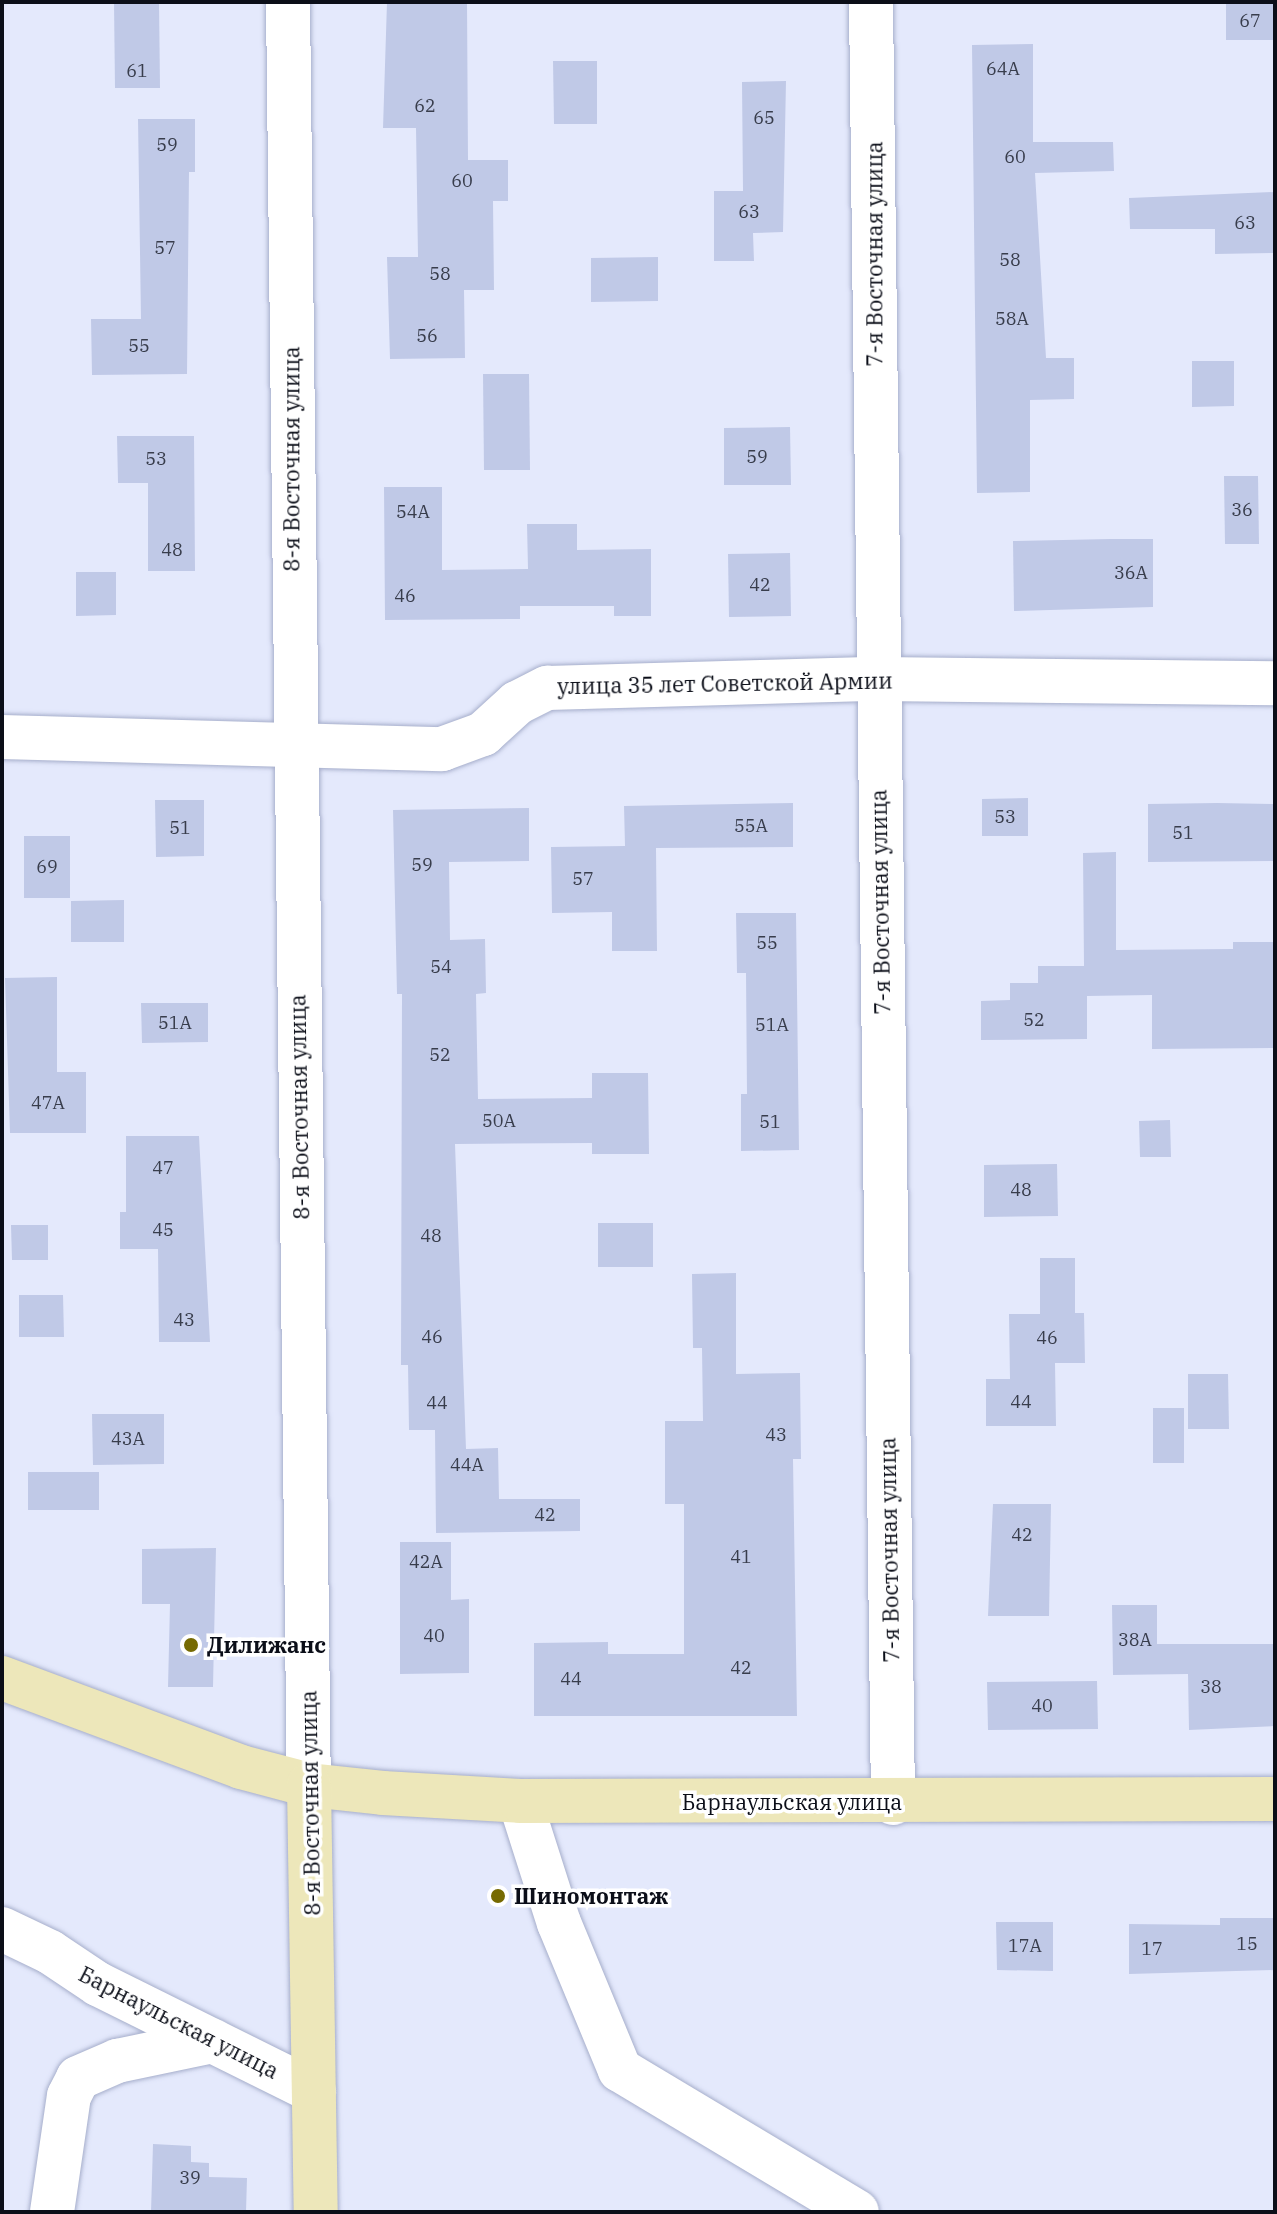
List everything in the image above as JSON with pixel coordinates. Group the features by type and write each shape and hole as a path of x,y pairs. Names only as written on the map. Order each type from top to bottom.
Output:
{"main road":[{"name":"Барнаульская улица","path":"2,1678 241,1767 309,1785 520,1801 893,1803 1275,1799"},
{"name":"8-я Восточная улица","path":"309,1785 316,2212"}],"street":[{"name":"8-я Восточная улица","path":"288,2 293,748 309,1785"},
{"name":"7-я Восточная улица","path":"871,2 893,1803"},
{"name":"улица 35 лет Советской Армии","path":"2,737 293,748 442,749 483,734 517,703 547,688 877,679 1275,683"},
{"path":"520,1801 559,1923 620,2070 857,2212"},
{"name":"Барнаульская улица","path":"2,1929 314,2091"},
{"path":"52,2212 69,2096 78,2078 117,2061 213,2041"}],"building":[{"path":"114,2 159,2 160,88 115,88"},
{"path":"387,2 467,2 468,160 508,160 508,201 493,201 494,290 464,290 465,358 390,359 387,257 418,257 416,128 383,128"},
{"path":"1226,2 1275,2 1275,40 1226,40"},
{"path":"1033,44 1033,142 1113,142 1114,171 1035,173 1046,358 1074,358 1074,399 1030,400 1030,492 977,493 972,45"},
{"path":"553,61 597,61 597,124 554,124"},
{"path":"786,81 783,232 753,233 754,261 714,261 714,191 743,191 742,82"},
{"path":"138,119 195,119 195,172 189,172 187,374 92,375 91,319 141,319"},
{"path":"1275,192 1275,253 1215,254 1215,229 1130,229 1129,198"},
{"path":"658,257 658,301 591,302 591,258"},
{"path":"1192,361 1234,361 1234,406 1192,407"},
{"path":"483,374 529,374 530,470 484,470"},
{"path":"790,427 791,485 724,485 724,428"},
{"path":"117,436 194,436 195,571 148,571 148,483 118,483"},
{"path":"1224,476 1258,476 1259,544 1225,544"},
{"path":"384,487 442,487 442,570 528,569 527,524 577,524 577,550 651,549 651,616 614,616 614,606 520,606 520,619 385,620"},
{"path":"1153,539 1153,607 1014,611 1013,541"},
{"path":"790,553 791,616 729,617 728,554"},
{"path":"76,572 116,572 116,615 76,616"},
{"path":"1028,798 1028,836 982,836 982,799"},
{"path":"155,800 204,800 204,856 156,857"},
{"path":"793,803 793,847 656,848 657,951 612,951 612,912 552,913 551,847 625,846 624,806"},
{"path":"1148,804 1275,804 1275,861 1148,862"},
{"path":"529,808 529,861 449,862 450,940 485,939 486,993 476,994 478,1099 592,1098 592,1073 648,1073 649,1154 592,1154 592,1143 455,1144 466,1449 498,1448 499,1499 580,1499 580,1531 436,1533 435,1430 409,1430 408,1365 401,1365 402,994 397,994 393,810"},
{"path":"24,836 70,836 70,898 24,898"},
{"path":"1116,852 1116,950 1233,949 1233,942 1275,942 1275,1048 1152,1049 1152,995 1087,996 1087,1039 981,1040 981,1001 1010,1000 1010,983 1038,983 1038,966 1084,966 1083,853"},
{"path":"124,900 124,942 71,942 71,901"},
{"path":"736,913 796,913 799,1150 741,1151 741,1094 747,1094 746,973 737,973"},
{"path":"57,977 57,1072 86,1072 86,1133 10,1133 5,978"},
{"path":"141,1003 208,1003 208,1042 142,1043"},
{"path":"1170,1120 1171,1157 1140,1157 1139,1121"},
{"path":"126,1136 199,1136 210,1342 159,1342 158,1249 120,1249 120,1212 126,1212"},
{"path":"1057,1164 1058,1216 984,1217 984,1165"},
{"path":"598,1223 653,1223 653,1267 598,1267"},
{"path":"11,1225 48,1225 48,1260 12,1260"},
{"path":"1040,1258 1075,1258 1075,1313 1084,1313 1085,1363 1055,1363 1056,1426 986,1426 986,1379 1010,1379 1009,1314 1040,1314"},
{"path":"736,1273 736,1374 800,1373 801,1459 793,1459 797,1716 534,1716 534,1643 608,1642 608,1654 684,1654 684,1504 665,1504 665,1421 703,1421 702,1348 693,1348 692,1274"},
{"path":"19,1295 63,1295 64,1337 19,1337"},
{"path":"1188,1374 1228,1374 1229,1429 1188,1429"},
{"path":"1153,1408 1184,1408 1184,1463 1153,1463"},
{"path":"92,1414 164,1414 164,1464 93,1465"},
{"path":"28,1472 99,1472 99,1510 28,1510"},
{"path":"993,1504 1051,1504 1049,1616 988,1616"},
{"path":"400,1542 451,1542 451,1600 469,1599 469,1673 400,1674"},
{"path":"216,1548 213,1687 168,1687 170,1604 142,1604 142,1549"},
{"path":"1112,1605 1157,1605 1157,1644 1275,1644 1275,1726 1189,1730 1188,1674 1113,1675"},
{"path":"1097,1681 1098,1729 988,1730 987,1682"},
{"path":"1220,1918 1275,1918 1275,1970 1129,1974 1129,1924 1220,1925"},
{"path":"996,1922 1053,1922 1053,1971 997,1970"},
{"path":"153,2144 191,2146 191,2162 209,2163 209,2177 247,2178 246,2212 151,2212"}],"place":[{"name":"Дилижанс","path":"191,1645"},
{"name":"Шиномонтаж","path":"498,1896"}]}
